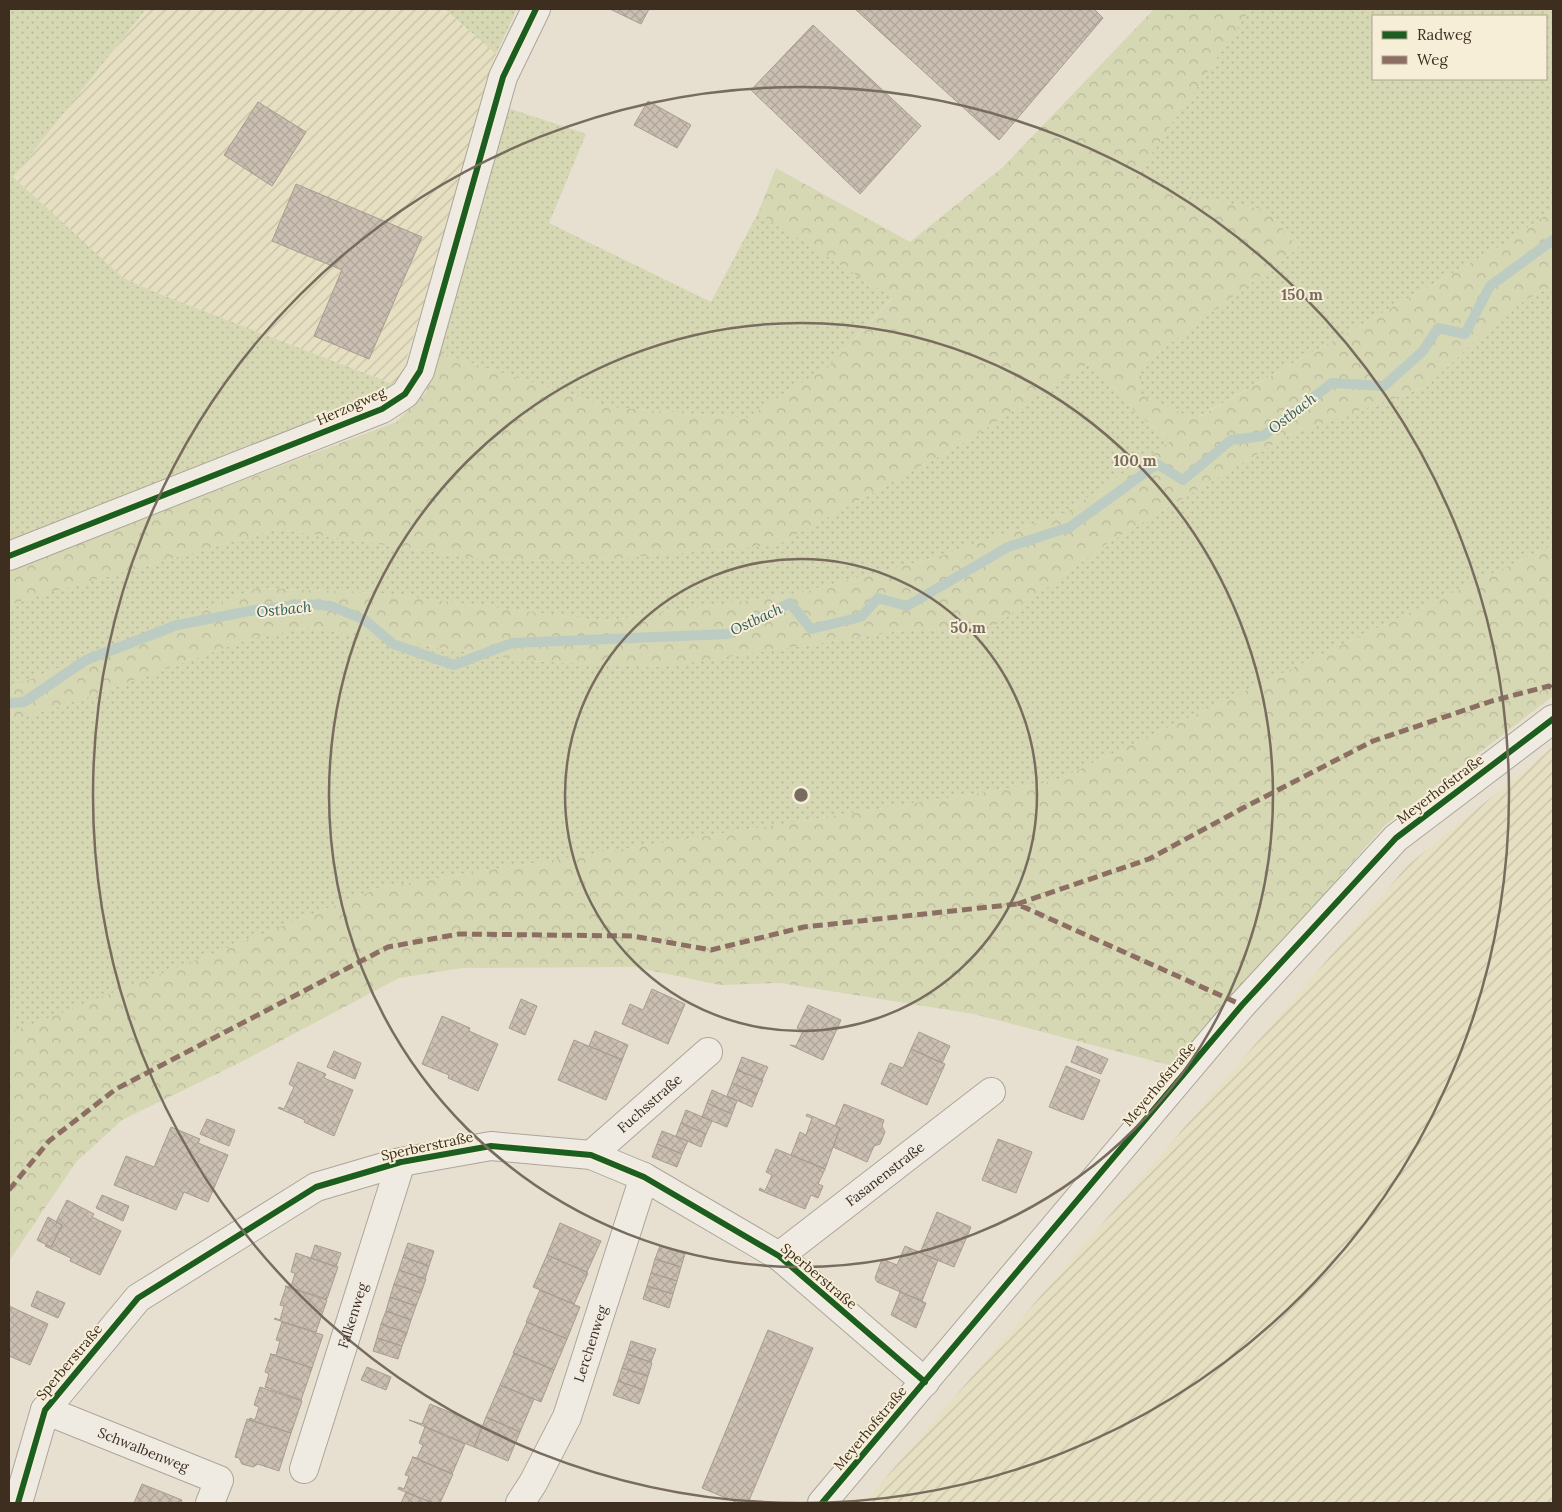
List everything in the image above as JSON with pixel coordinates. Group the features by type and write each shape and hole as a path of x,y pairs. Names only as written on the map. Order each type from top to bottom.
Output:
{"street":[{"name":"Herzogweg","path":"9,556 382,409 405,394 420,371 503,77 536,9"},
{"name":"Meyerhofstraße","path":"822,1503 1242,1005 1396,838 1553,719"},
{"name":"Fuchsstraße","path":"591,1155 708,1052"},
{"name":"Fasanenstraße","path":"778,1256 991,1092"},
{"name":"Sperberstraße","path":"18,1503 45,1410 138,1298 316,1187 401,1162 491,1146 591,1155 644,1177 778,1256 925,1382"},
{"name":"Falkenweg","path":"304,1469 401,1162"},
{"name":"Lerchenweg","path":"520,1503 533,1483 567,1418 644,1177"},
{"name":"Schwalbenweg","path":"45,1410 219,1480 210,1503"}],"shaded area":[{"path":"146,9 445,9 496,54 468,161 398,386 157,293 123,278 13,177"},
{"path":"1553,747 1553,1503 864,1503 1408,865"}],"green space":[{"path":"9,9 146,9 13,177 123,278 157,293 398,386 9,545"},
{"path":"445,9 517,9 496,54"},
{"path":"1154,9 1239,9 1247,14 1135,178 1179,195 1267,210 1298,248 1141,365 1141,395 1195,419 1506,243 1553,210 1553,285 1508,310 1426,387 1289,435 1105,545 996,625 893,632 660,667 529,661 307,628 249,639 88,697 9,722 9,688 257,588 379,593 605,621 799,593 938,557 1065,513 1171,441 1137,414 1091,362 956,447 777,545 575,562 473,558 277,529 9,605 9,569 396,422 426,392 437,352 608,407 747,418 831,364 893,298 758,213 776,168 910,242 1003,167"},
{"path":"1239,9 1553,9 1553,210 1506,243 1194,419 1141,395 1141,365 1298,248 1267,210 1179,195 1135,178 1246,14"},
{"path":"508,108 586,134 549,223 711,302 758,213 893,297 831,364 747,418 608,407 437,352"},
{"path":"1553,285 1553,545 1055,781 382,887 14,1032 9,971 9,722 88,697 249,639 307,628 529,661 660,667 893,632 996,625 1105,545 1289,435 1426,387 1508,310"},
{"path":"1091,362 1137,414 1171,441 1065,513 938,557 799,593 605,621 379,593 257,588 9,688 9,605 277,529 473,558 575,562 777,545 956,447"},
{"path":"1553,545 1553,696 1385,825 1173,1066 974,1014 780,983 720,985 634,967 462,968 399,978 237,1064 122,1120 76,1162 9,1261 9,971 15,1031 382,887 1055,781"}],"building":[{"path":"610,9 649,9 641,24"},
{"path":"855,9 1094,9 1103,18 999,140"},
{"path":"813,25 921,126 860,194 751,90"},
{"path":"648,101 691,125 677,148 634,125"},
{"path":"258,102 306,132 272,186 224,155"},
{"path":"296,184 422,237 369,359 314,336 342,270 272,241"},
{"path":"652,989 685,1004 668,1044 622,1024 630,1004 643,1010"},
{"path":"521,999 537,1006 525,1035 509,1028"},
{"path":"808,1005 841,1020 823,1060 790,1045 796,1046 803,1031 797,1028"},
{"path":"442,1016 470,1028 469,1031 498,1044 478,1091 448,1078 449,1075 422,1064"},
{"path":"595,1031 628,1045 622,1060 589,1046"},
{"path":"919,1032 950,1046 942,1063 911,1049"},
{"path":"574,1040 622,1060 606,1100 558,1080"},
{"path":"1077,1046 1108,1059 1101,1074 1071,1062"},
{"path":"911,1049 945,1064 927,1105 881,1084 890,1063 903,1068"},
{"path":"334,1051 361,1063 355,1079 327,1067"},
{"path":"742,1057 768,1067 762,1080 737,1070"},
{"path":"298,1062 326,1074 324,1078 353,1090 334,1136 278,1108 284,1109 294,1087 289,1084"},
{"path":"1066,1066 1100,1080 1083,1120 1049,1107"},
{"path":"737,1070 763,1080 757,1094 732,1083"},
{"path":"732,1083 757,1094 752,1107 727,1096"},
{"path":"712,1090 737,1101 732,1114 707,1103"},
{"path":"707,1103 732,1114 727,1127 702,1117"},
{"path":"844,1104 884,1120 882,1126 885,1132 880,1144 874,1146 867,1162 833,1147 840,1128 835,1126"},
{"path":"686,1110 712,1121 706,1134 681,1123"},
{"path":"807,1114 840,1128 825,1169 791,1155 800,1132 806,1135 812,1118 806,1116"},
{"path":"207,1119 235,1130 229,1146 200,1134"},
{"path":"681,1123 706,1134 701,1147 676,1136"},
{"path":"171,1127 200,1139 198,1143 228,1155 208,1202 184,1192 176,1210 114,1185 126,1156 154,1167"},
{"path":"662,1131 688,1141 682,1154 657,1144"},
{"path":"998,1139 1032,1152 1016,1193 982,1180"},
{"path":"657,1144 682,1154 677,1167 652,1157"},
{"path":"776,1149 825,1169 818,1184 823,1186 818,1198 811,1195 805,1209 759,1190 760,1188 765,1191 772,1175 766,1172"},
{"path":"102,1195 129,1206 123,1221 96,1208"},
{"path":"67,1200 94,1214 92,1217 121,1231 100,1275 70,1261 71,1258 45,1246 51,1247 62,1225 56,1222"},
{"path":"937,1212 971,1227 954,1267 920,1253"},
{"path":"48,1217 62,1225 51,1247 37,1240"},
{"path":"560,1223 601,1241 587,1272 547,1255"},
{"path":"408,1243 434,1251 429,1266 403,1257"},
{"path":"315,1245 341,1253 336,1267 311,1258"},
{"path":"660,1246 685,1254 681,1267 655,1259"},
{"path":"905,1246 938,1260 922,1301 877,1282 875,1278 882,1259 897,1265"},
{"path":"296,1253 338,1267 327,1299 285,1286 291,1287 295,1273 291,1272"},
{"path":"547,1255 588,1273 574,1304 533,1287"},
{"path":"403,1257 429,1266 425,1279 399,1270"},
{"path":"655,1259 681,1267 677,1281 651,1273"},
{"path":"399,1270 426,1279 421,1293 394,1284"},
{"path":"651,1273 677,1281 673,1294 647,1286"},
{"path":"394,1284 421,1293 416,1306 390,1297"},
{"path":"647,1286 673,1294 669,1308 643,1299"},
{"path":"286,1287 327,1300 316,1332 274,1319 280,1320 284,1306 280,1305"},
{"path":"540,1290 580,1307 567,1339 526,1322"},
{"path":"37,1291 65,1303 58,1318 31,1306"},
{"path":"900,1292 926,1303 916,1328 891,1315"},
{"path":"390,1297 416,1306 411,1320 386,1311"},
{"path":"9,1306 48,1324 30,1365 9,1356"},
{"path":"386,1311 411,1320 407,1333 381,1324"},
{"path":"282,1322 323,1335 312,1368 270,1354 276,1355 280,1341 276,1340"},
{"path":"527,1322 567,1339 554,1370 513,1353"},
{"path":"381,1324 407,1333 402,1346 377,1338"},
{"path":"768,1330 813,1348 748,1503 738,1503 702,1488"},
{"path":"377,1338 402,1346 398,1359 373,1351"},
{"path":"631,1341 656,1349 651,1362 627,1354"},
{"path":"514,1353 554,1370 541,1402 500,1385"},
{"path":"271,1354 312,1368 301,1400 265,1387 269,1374 265,1372"},
{"path":"627,1354 652,1363 648,1376 622,1368"},
{"path":"367,1367 391,1377 386,1390 361,1380"},
{"path":"622,1368 648,1376 644,1390 618,1381"},
{"path":"618,1381 644,1390 639,1404 613,1395"},
{"path":"500,1385 534,1399 520,1432 486,1417"},
{"path":"260,1387 302,1401 291,1433 249,1420 250,1418 255,1420 259,1407 254,1405"},
{"path":"430,1404 483,1426 474,1447 409,1420 422,1424"},
{"path":"486,1417 520,1432 508,1461 474,1447"},
{"path":"247,1419 291,1433 279,1471 258,1464 253,1467 242,1464 239,1458 235,1457"},
{"path":"425,1427 465,1444 452,1474 412,1457 417,1458 423,1445 419,1443"},
{"path":"413,1457 453,1474 440,1503 433,1503 398,1489 399,1487 404,1489 409,1476 405,1475"},
{"path":"142,1484 182,1500 181,1503 134,1503"},
{"path":"406,1492 433,1503 401,1503"}],"waterway":[{"name":"Ostbach","path":"9,703 24,702 86,660 177,625 255,610 305,604 331,606 365,620 393,644 454,665 512,643 728,634 790,603 811,629 861,617 878,598 907,606 1008,547 1070,527 1157,464 1183,480 1231,440 1263,436 1332,383 1384,386 1423,351 1438,328 1465,334 1490,286 1553,240"}],"marked path":[{"path":"1017,904 1149,859 1373,741 1492,701 1549,686 1553,689"},
{"path":"9,1190 49,1141 116,1089 388,947 459,934 633,936 711,950 804,927 1017,904 1242,1005"}],"cycle path":[{"path":"9,556 382,409 405,394 420,371 503,77 536,9"},
{"path":"822,1503 1242,1005 1396,838 1553,719"},
{"path":"18,1503 45,1410 138,1298 316,1187 401,1162 491,1146 591,1155 644,1177 779,1256 925,1382"}]}
